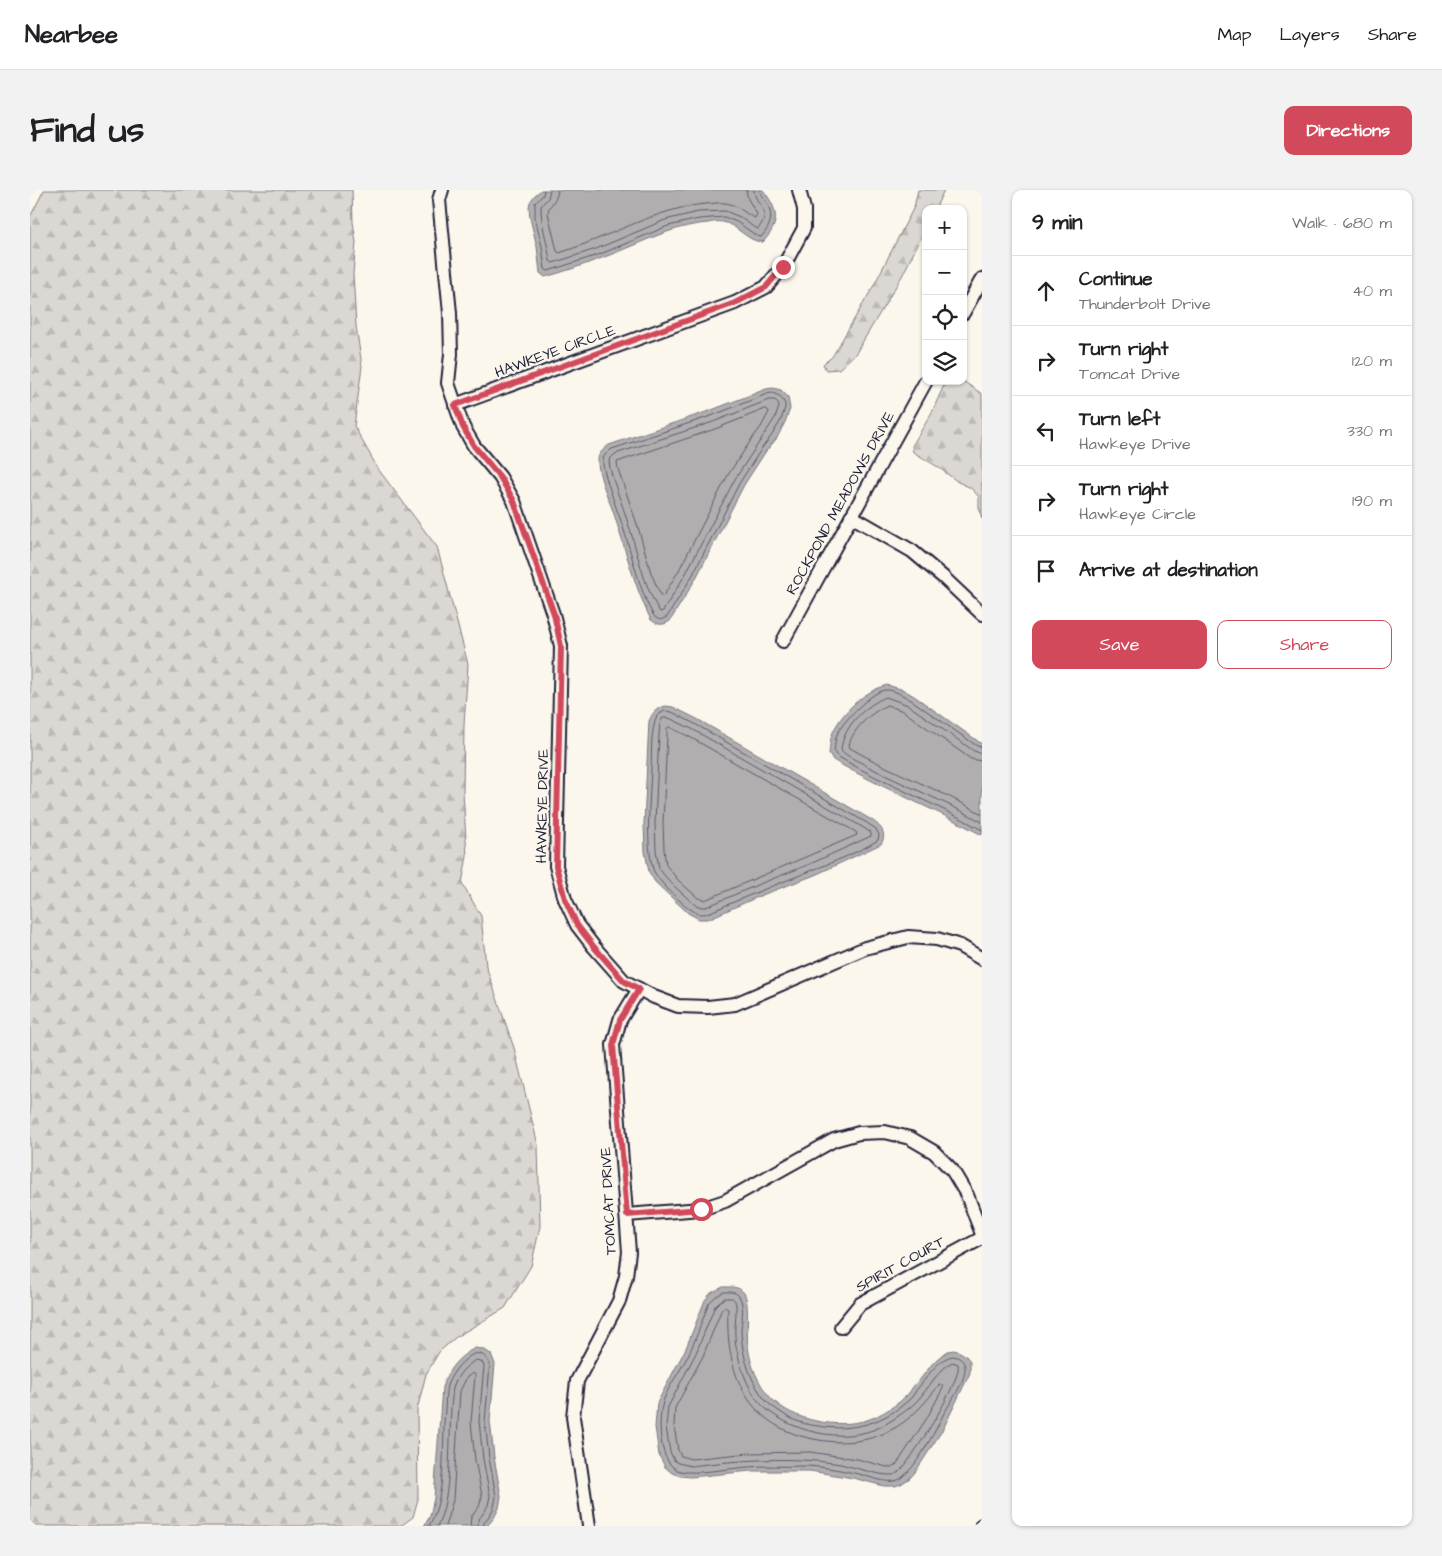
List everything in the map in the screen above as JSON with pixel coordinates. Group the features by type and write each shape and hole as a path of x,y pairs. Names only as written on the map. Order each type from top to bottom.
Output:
{"street":[{"path":"442,190 439,200 450,313 451,354 448,383 455,405"},
{"name":"HAWKEYE CIRCLE","path":"455,405 735,303 766,287 783,267 804,228 804,209 799,190"},
{"path":"967,309 977,299 982,278"},
{"name":"ROCKPOND MEADOWS DRIVE","path":"783,641 924,385"},
{"name":"HAWKEYE DRIVE","path":"455,405 463,427 474,446 500,477 514,501 554,614 561,646 556,866 565,899 577,925 624,981 678,1006 708,1007 735,1004 865,948 908,938 937,939 960,946 982,958"},
{"path":"851,516 912,551 982,614"},
{"name":"TOMCAT DRIVE","path":"589,1526 573,1417 577,1381 619,1301 626,1276 629,1252 627,1215 613,1045 620,1020 639,989"},
{"path":"627,1215 701,1209 725,1201 834,1140 859,1133 885,1132 910,1138 934,1152 952,1170 967,1195 982,1234"},
{"name":"SPIRIT COURT","path":"841,1327 860,1304 982,1238"}],"green space":[{"path":"44,190 352,190 356,243 353,273 356,326 362,366 354,426 378,469 437,547 468,664 464,725 463,792 467,856 462,883 481,916 486,966 514,1048 538,1145 540,1227 531,1266 505,1308 456,1337 439,1352 426,1374 417,1410 418,1499 413,1517 402,1525 30,1526 30,217"},
{"path":"918,190 944,190 937,205 922,205 922,236 902,276 856,353 839,369 826,370 823,364 832,357 873,287 914,207"},
{"path":"967,384 982,394 982,519 979,497 971,488 958,482 913,452 912,446 931,414 944,385"}],"water":[{"path":"541,190 763,190 772,203 775,222 773,229 763,242 752,239 733,226 723,222 694,225 666,232 592,262 545,277 540,273 529,207 530,202"},
{"path":"773,388 781,390 788,397 790,409 785,422 777,438 766,451 744,485 695,580 670,621 663,624 656,623 651,620 635,580 601,478 598,465 599,455 609,445"},
{"path":"887,685 904,690 914,696 982,744 982,835 833,760 829,753 831,739 843,715 863,697"},
{"path":"666,706 673,707 697,719 870,819 882,830 884,836 881,844 815,875 762,895 708,919 699,919 688,913 655,882 649,872 645,852 644,823 649,721 655,711"},
{"path":"723,1287 740,1289 746,1297 749,1353 755,1374 762,1386 780,1406 816,1421 843,1424 872,1418 904,1398 932,1364 948,1351 954,1350 966,1356 970,1361 970,1373 943,1429 910,1478 895,1486 884,1486 853,1478 810,1471 751,1471 691,1477 672,1473 665,1467 659,1455 655,1427 657,1403 686,1348 705,1300 711,1293"},
{"path":"475,1348 483,1349 491,1354 495,1364 490,1421 501,1496 499,1508 487,1526 424,1526 430,1516 434,1498 442,1387 454,1364"}],"route":[{"path":"701,1209 627,1215 613,1045 620,1020 639,989 624,981 594,947 577,925 565,899 556,866 561,646 554,614 514,501 500,477 474,446 463,427 455,405 735,303 766,287 783,267"}]}
